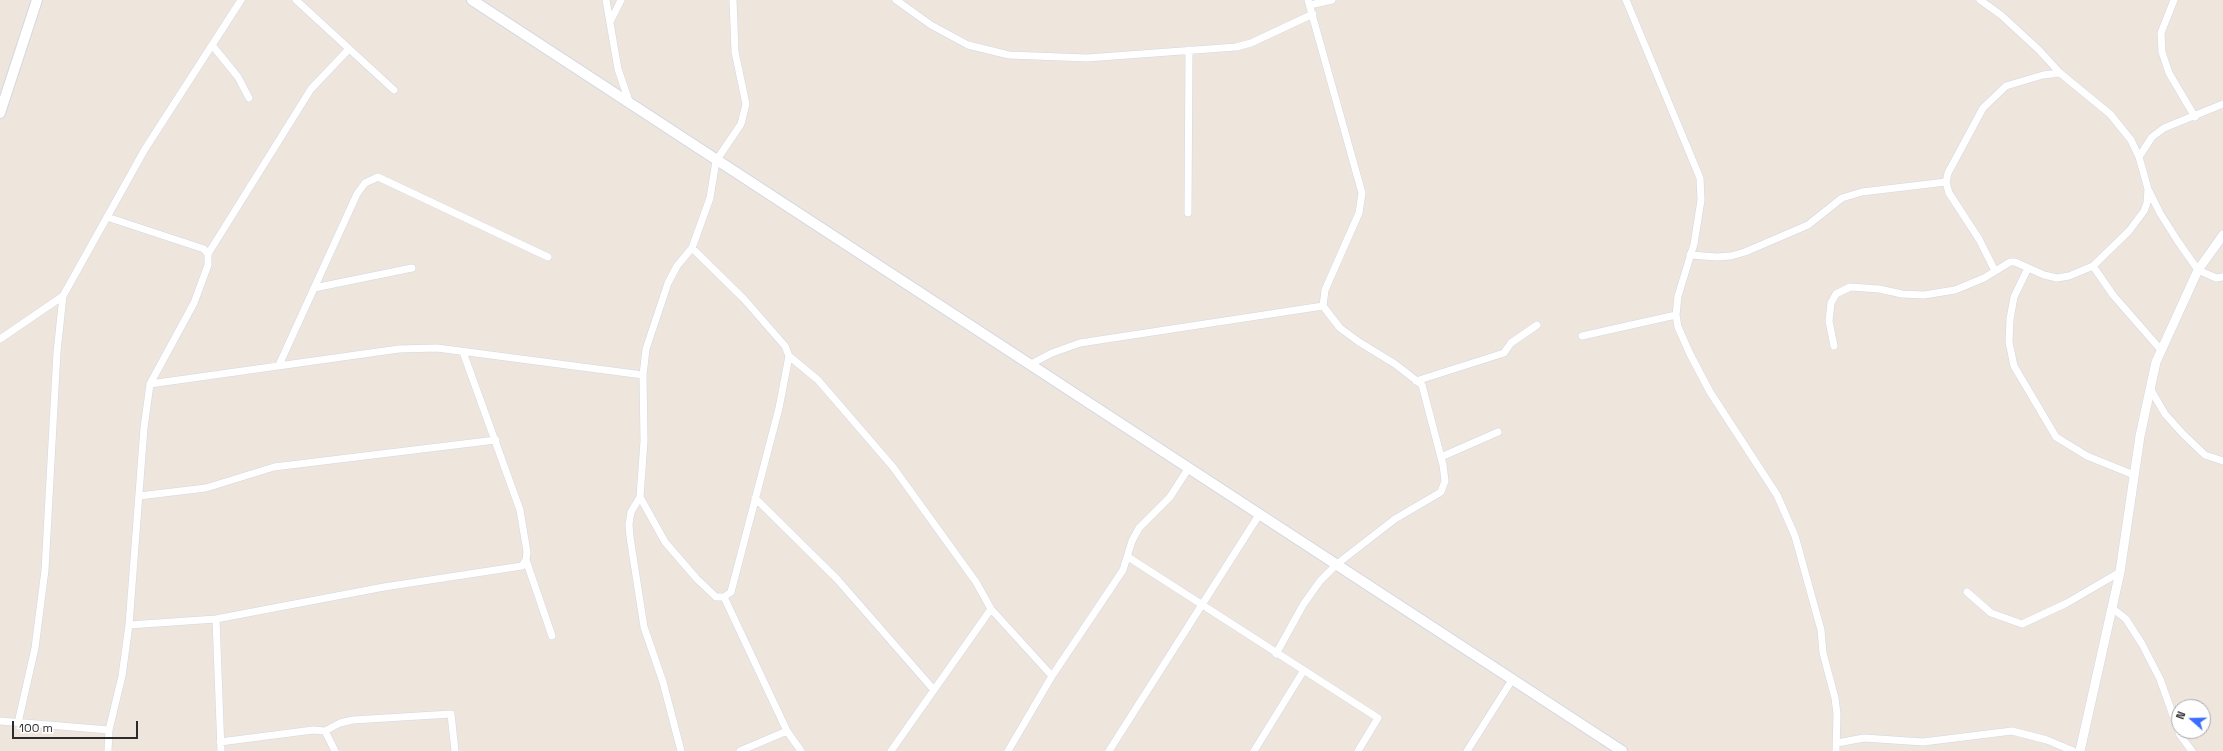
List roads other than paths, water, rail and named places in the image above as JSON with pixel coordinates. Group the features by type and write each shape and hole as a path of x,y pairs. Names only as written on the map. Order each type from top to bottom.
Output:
{"main road":[{"path":"0,113 3,96 37,0"},
{"path":"472,0 631,106 1188,469 1337,564 1622,751"}],"street":[{"path":"18,723 35,648 45,570 57,352 63,296 145,149 241,0"},
{"path":"296,0 394,90"},
{"path":"606,0 611,20 618,69 631,106"},
{"path":"611,20 621,0"},
{"path":"681,751 663,682 644,627 629,524 631,512 640,497 644,441 643,375 646,349 668,283 677,266 692,248 710,198 716,161 741,124 746,104 735,52 733,0"},
{"path":"896,0 931,25 968,45 1009,55 1087,58 1236,47 1251,43 1313,14"},
{"path":"1276,654 1303,605 1320,581 1337,564 1395,519 1441,492 1445,481 1441,457 1422,385 1395,364 1359,342 1340,328 1323,306 1325,290 1360,213 1362,193 1309,3 1332,0"},
{"path":"1626,0 1700,178 1701,200 1690,255 1678,296 1676,315 1685,344 1710,392 1777,495 1793,530 1821,630 1823,653 1837,714 1837,747 1864,738 1923,742 2012,731 2047,740 2073,751"},
{"path":"1980,0 2001,15 2039,50 2060,73 2110,114 2131,140 2139,157 2148,189 2160,213 2198,270 2216,278 2223,277"},
{"path":"2174,0 2161,33 2162,52 2168,73 2195,117"},
{"path":"212,45 238,77 249,98"},
{"path":"108,751 109,730 122,676 129,624 144,428 150,384 194,303 208,265 208,254 310,89 349,49"},
{"path":"1188,213 1189,50"},
{"path":"1995,271 1979,239 1949,193 1946,182 1948,173 1983,108 2006,86 2043,75 2060,73"},
{"path":"2139,157 2152,137 2164,128 2195,117 2223,104"},
{"path":"279,365 357,194 365,183 378,177 548,257"},
{"path":"1690,255 1717,257 1731,256 1745,252 1808,226 1842,198 1862,192 1946,182"},
{"path":"1834,346 1829,321 1830,303 1836,294 1850,287 1879,289 1902,294 1924,295 1955,290 1984,278 2010,262 2015,262 2057,278 2069,276 2093,266 2129,231 2148,203 2148,189"},
{"path":"107,218 204,249 208,254"},
{"path":"2080,751 2120,572 2140,436 2156,362 2198,270 2223,235"},
{"path":"692,248 744,299 785,346 789,356 818,380 893,467 976,582 991,609 1052,676"},
{"path":"2093,266 2113,295 2161,350"},
{"path":"314,288 412,268"},
{"path":"2028,268 2014,298 2010,319 2009,342 2014,366 2056,437 2087,456 2134,475"},
{"path":"0,338 63,296"},
{"path":"1029,365 1052,353 1080,343 1323,306"},
{"path":"1582,336 1676,315"},
{"path":"1416,381 1504,353 1511,343 1537,325"},
{"path":"150,384 399,349 437,348 643,375"},
{"path":"463,352 520,510 527,552 526,560 552,636"},
{"path":"640,497 665,542 716,597 724,597 731,592 779,408 789,356"},
{"path":"2151,390 2165,414 2183,434 2205,455 2223,460"},
{"path":"1441,457 1498,432"},
{"path":"139,496 206,488 274,467 496,440"},
{"path":"1008,751 1052,676 1123,570 1132,541 1139,528 1170,498 1188,469"},
{"path":"755,498 837,580 934,690"},
{"path":"1108,751 1260,515"},
{"path":"1128,557 1202,604 1276,654 1304,670 1378,718 1358,751"},
{"path":"129,624 216,619 384,587 522,566 526,560"},
{"path":"1967,592 1991,613 2022,624 2067,603 2120,572"},
{"path":"724,597 786,731 800,751"},
{"path":"2112,608 2126,619 2142,644 2160,679 2180,735 2192,751"},
{"path":"891,751 991,609"},
{"path":"216,619 221,751"},
{"path":"1254,751 1304,670"},
{"path":"1467,751 1512,680"},
{"path":"220,742 313,730 325,731 340,723 353,720 451,714 455,751"},
{"path":"0,721 109,730"},
{"path":"325,731 335,751"},
{"path":"740,751 786,731"}]}
